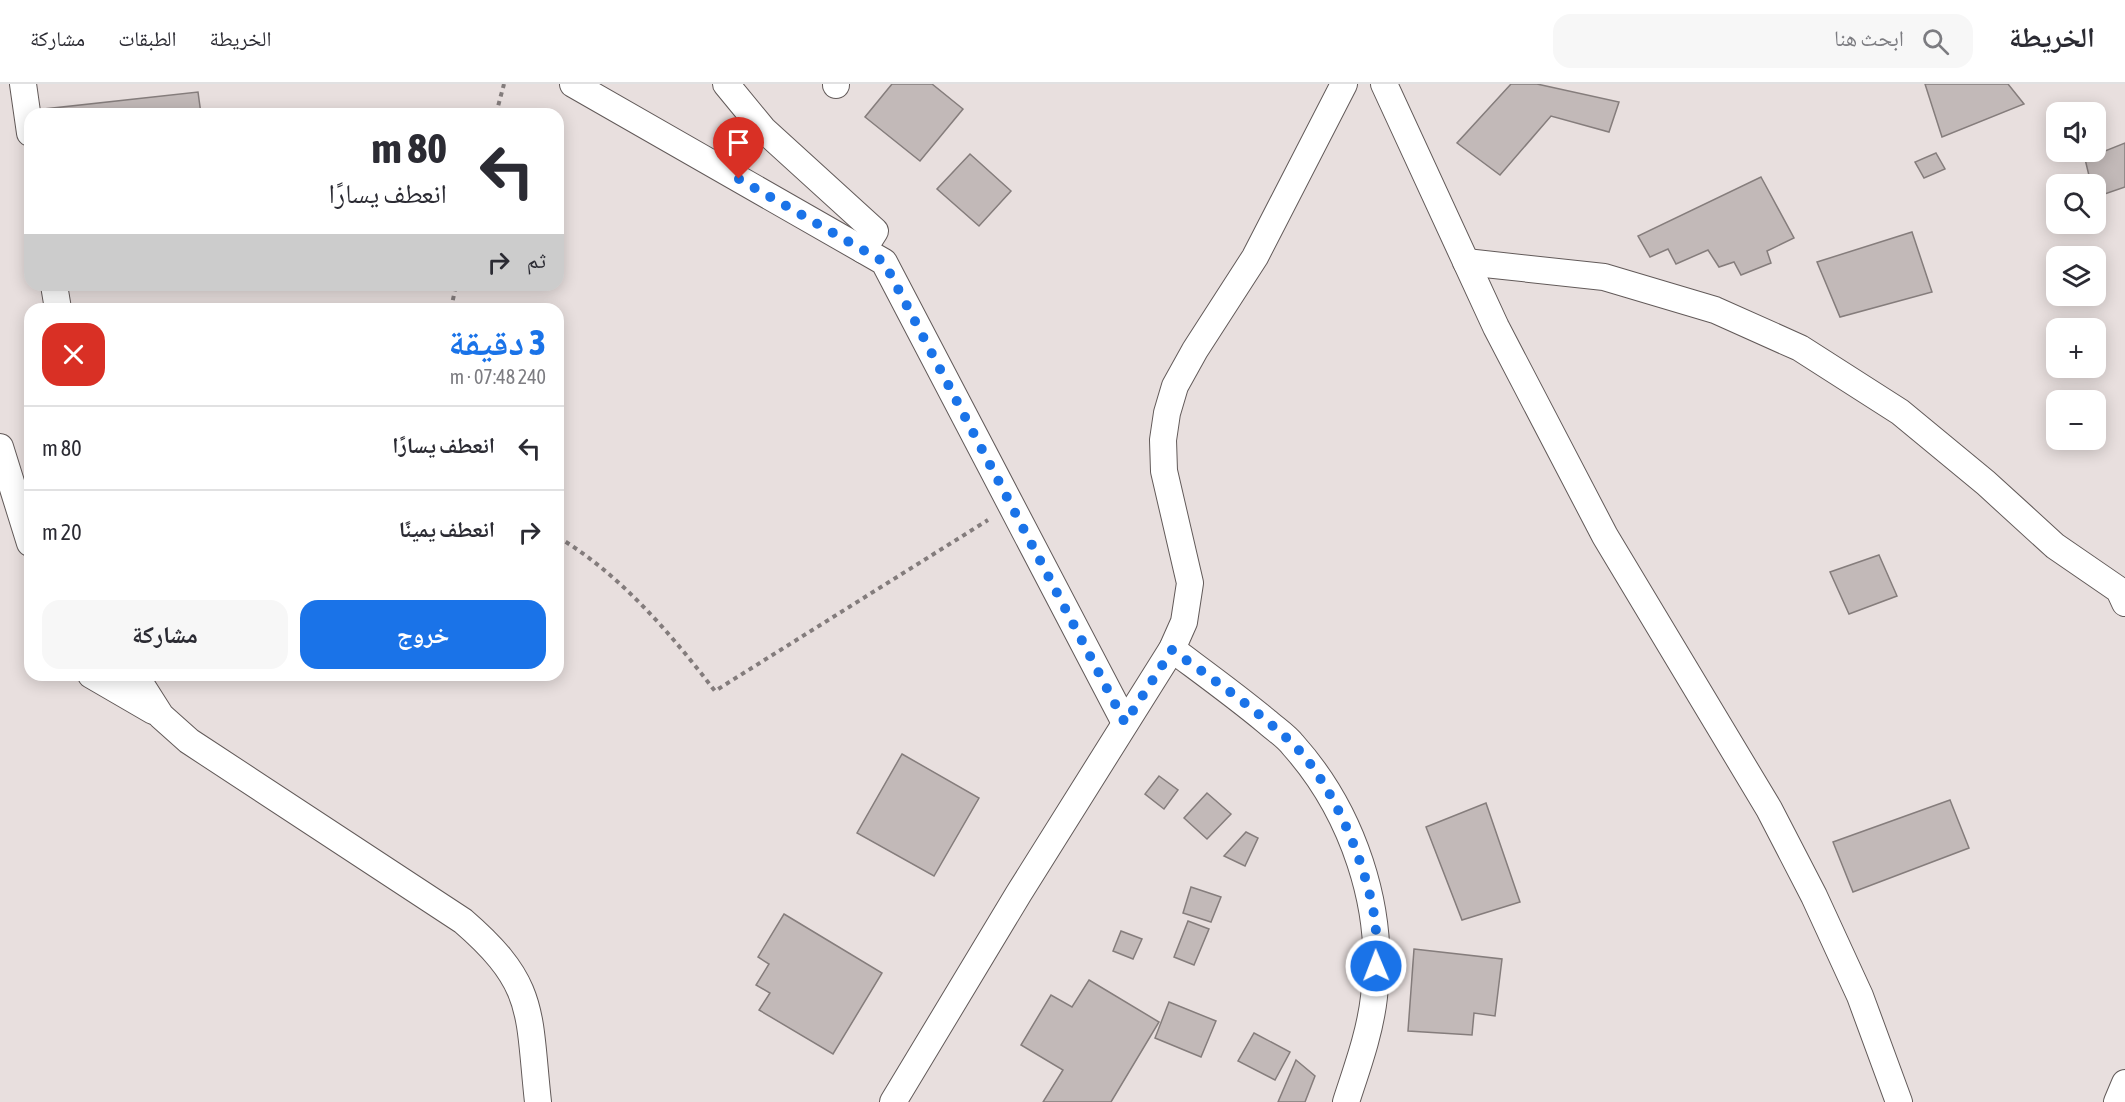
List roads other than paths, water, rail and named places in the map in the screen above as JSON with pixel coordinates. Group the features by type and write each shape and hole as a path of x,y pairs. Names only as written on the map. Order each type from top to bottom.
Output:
{"street":[{"path":"23,84 26,108"},
{"path":"573,84 884,262 1125,723"},
{"path":"726,84 763,129 875,231 863,250"},
{"path":"893,1102 1172,650 1184,622 1190,583 1164,471 1163,440 1167,413 1175,386 1195,350 1256,258 1344,84"},
{"path":"1384,84 1496,327 1605,536 1769,809 1814,897 1860,996 1899,1102"},
{"path":"1466,262 1544,269 1614,280 1715,310 1800,348 1900,412 1986,483 2055,546 2123,595"},
{"path":"0,447 24,524"},
{"path":"1172,650 1235,695 1292,743 1318,776 1358,856 1375,921 1376,966 1369,1026 1346,1102"},
{"path":"102,681 161,716 199,749 463,921 490,944 515,976 527,1007 533,1033 538,1102"},
{"path":"139,681 161,716"},
{"path":"2117,1102 2125,1083"}]}
